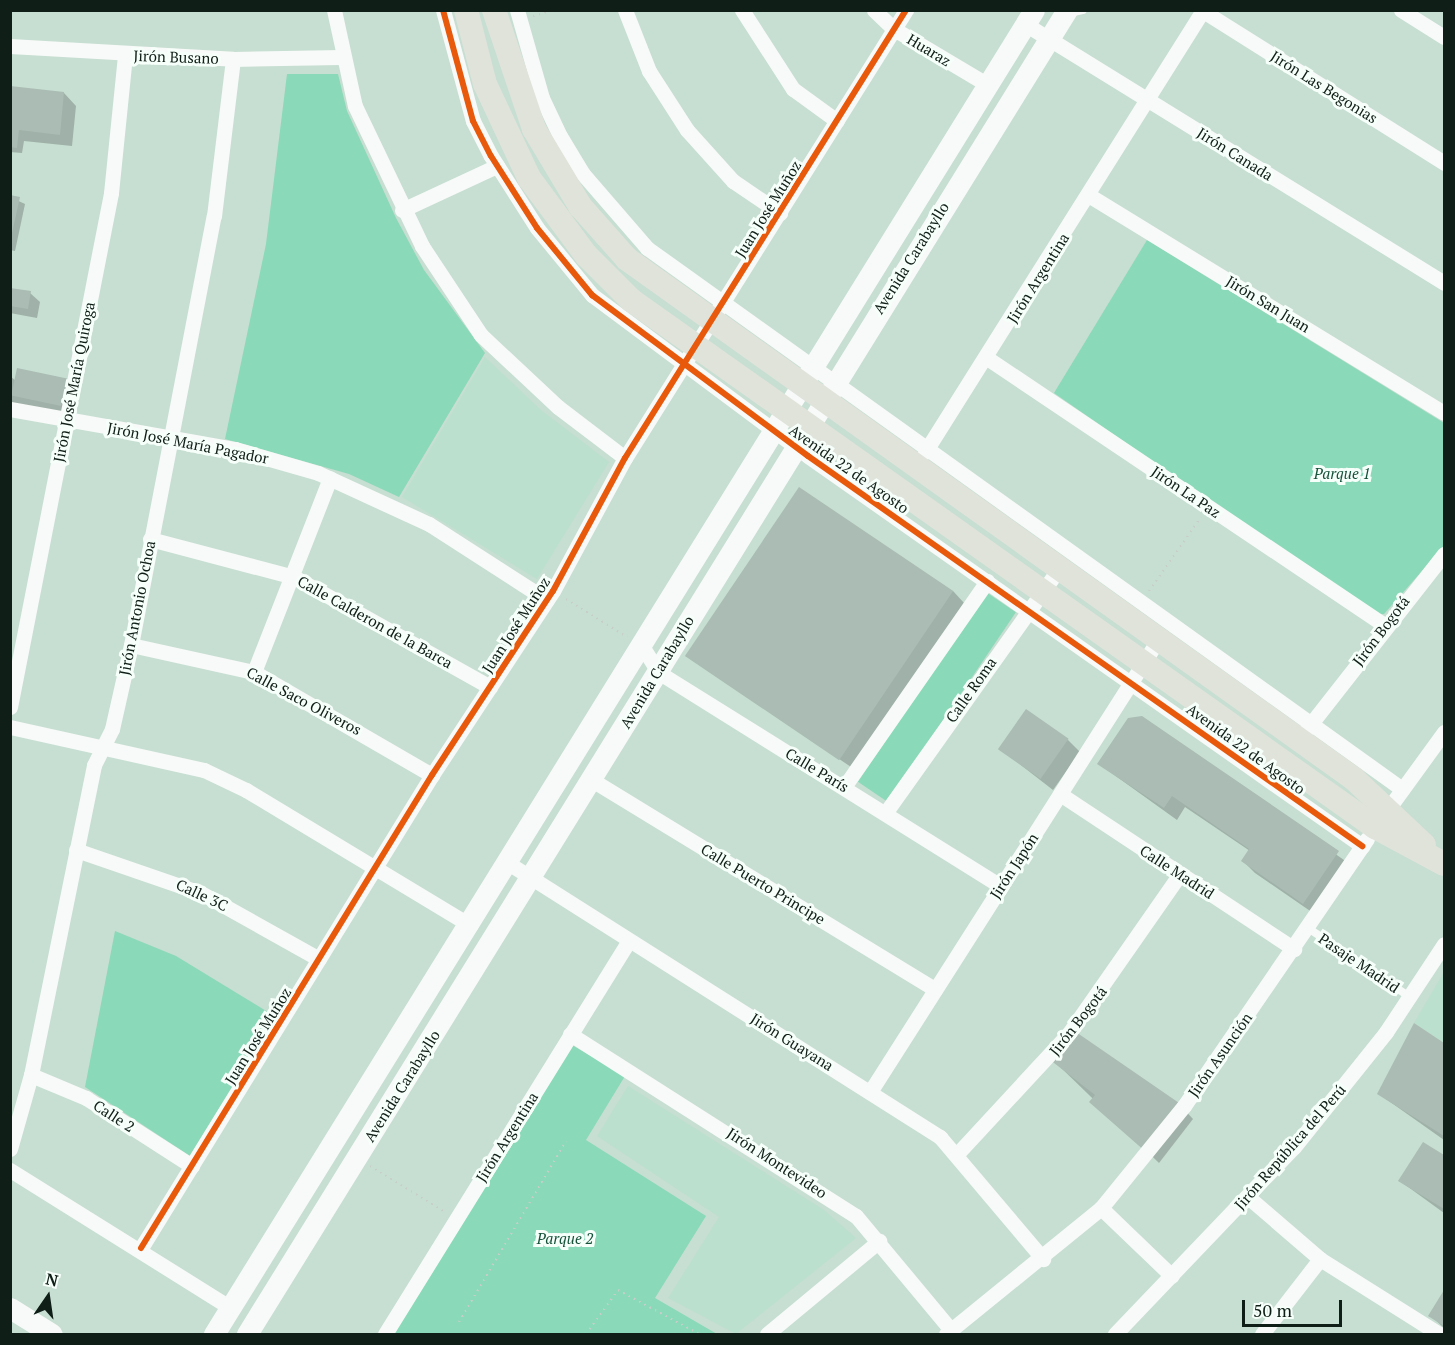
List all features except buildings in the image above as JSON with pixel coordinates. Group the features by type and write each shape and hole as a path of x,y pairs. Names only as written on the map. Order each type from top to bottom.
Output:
{"main road":[{"name":"Avenida 22 de Agosto","path":"466,10 485,84 549,207 608,279 689,355 778,419 806,424 1035,600 1137,673 1375,827 1443,863"},
{"name":"Avenida 22 de Agosto","path":"494,10 530,120 580,206 627,259 715,313 805,377 1058,570 1158,640 1306,731 1375,827"},
{"name":"Avenida Carabayllo","path":"255,1332 358,1158 658,672 806,424 1049,39 1072,12"},
{"name":"Avenida Carabayllo","path":"214,1335 642,646 778,419 1030,17"},
{"path":"10,1308 52,1335"}],"street":[{"path":"334,10 342,57 355,106 402,210 481,335 558,407 625,458"},
{"name":"Avenida 22 de Agosto","path":"443,10 473,121 497,166 537,228 592,295 689,355"},
{"path":"625,10 649,71 687,130 733,182 780,213"},
{"path":"742,10 794,89 837,121"},
{"name":"Huaraz","path":"874,10 894,29 988,85"},
{"name":"Juan José Muñoz","path":"141,1248 432,775 550,596 625,458 906,10"},
{"path":"1401,10 1444,37"},
{"name":"Jirón Argentina","path":"925,452 1090,196 1203,11"},
{"name":"Jirón Las Begonias","path":"1203,11 1444,163"},
{"name":"Avenida 22 de Agosto","path":"518,15 542,98 583,174 647,248 715,313"},
{"name":"Jirón Canada","path":"1030,17 1049,39 1444,283"},
{"name":"Jirón Busano","path":"10,46 125,55 233,59 342,57"},
{"name":"Jirón José María Quiroga","path":"10,707 111,193 125,55"},
{"name":"Jirón Antonio Ochoa","path":"10,1149 31,1075 76,850 103,746 112,729 131,645 214,216 233,59"},
{"path":"402,210 497,166"},
{"name":"Jirón San Juan","path":"1090,196 1444,413"},
{"name":"Jirón La Paz","path":"987,358 1385,625"},
{"name":"Avenida 22 de Agosto","path":"826,393 925,452 1140,603 1306,731 1402,789"},
{"name":"Jirón José María Pagador","path":"10,409 235,449 330,478 429,524 550,596"},
{"name":"Avenida 22 de Agosto","path":"778,419 794,445 987,581 1035,600"},
{"path":"254,672 294,577 330,478"},
{"name":"Calle Calderon de la Barca","path":"150,539 294,577 490,687"},
{"name":"Jirón Bogotá","path":"1306,731 1385,625 1444,555"},
{"name":"Calle Roma","path":"886,812 1058,570"},
{"path":"844,787 987,581"},
{"name":"Jirón Japón","path":"870,1092 1158,640"},
{"name":"Calle Saco Oliveros","path":"131,645 254,672 432,775"},
{"name":"Calle París","path":"642,646 658,672 886,812 1001,886"},
{"path":"10,726 103,746 225,779 470,924"},
{"name":"Jirón Asunción","path":"949,1332 1043,1259 1101,1208 1184,1106 1294,949 1375,827 1444,732"},
{"name":"Calle Puerto Principe","path":"592,780 935,989"},
{"name":"Calle Madrid","path":"1060,794 1294,949"},
{"name":"Calle 3C","path":"76,850 201,893 319,959"},
{"name":"Jirón Guayana","path":"508,863 870,1092 957,1153 1043,1259"},
{"name":"Jirón Bogotá","path":"957,1153 1070,1033 1180,874"},
{"name":"Jirón Argentina","path":"385,1335 628,940"},
{"name":"Jirón República del Perú","path":"1115,1335 1248,1197 1355,1073 1410,997 1444,944"},
{"name":"Jirón Montevideo","path":"570,1034 829,1196 879,1241 949,1332"},
{"name":"Calle 2","path":"31,1075 86,1098 192,1166"},
{"path":"10,1170 141,1248 231,1308"},
{"path":"1248,1197 1320,1259 1438,1335"},
{"path":"1101,1208 1172,1276"},
{"path":"767,1335 879,1241"},
{"path":"1262,1334 1320,1259"}],"lane":[{"name":"Pasaje Madrid","path":"1308,928 1410,997"}],"path":[{"path":"518,15 554,10"},
{"path":"1140,603 1208,507"},
{"path":"550,596 642,646"},
{"path":"459,1322 566,1142"},
{"path":"358,1158 456,1219"},
{"path":"586,1335 618,1290 699,1335"}],"shaded area":[{"path":"485,357 541,410 609,462 537,579 402,497"},
{"path":"1444,972 1444,1043 1414,1023"},
{"path":"628,1086 824,1210 856,1238 736,1334 668,1298 719,1217 597,1136"}],"green space":[{"path":"287,74 338,74 347,111 396,218 424,270 485,353 399,497 349,474 225,439 266,244"},
{"name":"Parque 1","path":"1147,240 1444,423 1444,546 1384,614 1374,615 1054,393"},
{"path":"986,592 1016,612 888,802 858,782"},
{"path":"115,931 176,956 276,1017 190,1156 85,1087"},
{"name":"Parque 2","path":"572,1045 625,1076 586,1140 706,1216 655,1298 717,1334 394,1334"}],"cycle path":[{"path":"443,10 473,121 491,156 537,228 592,295 808,456 1362,846"},
{"path":"141,1248 432,775 553,591 625,458 906,10"}]}
